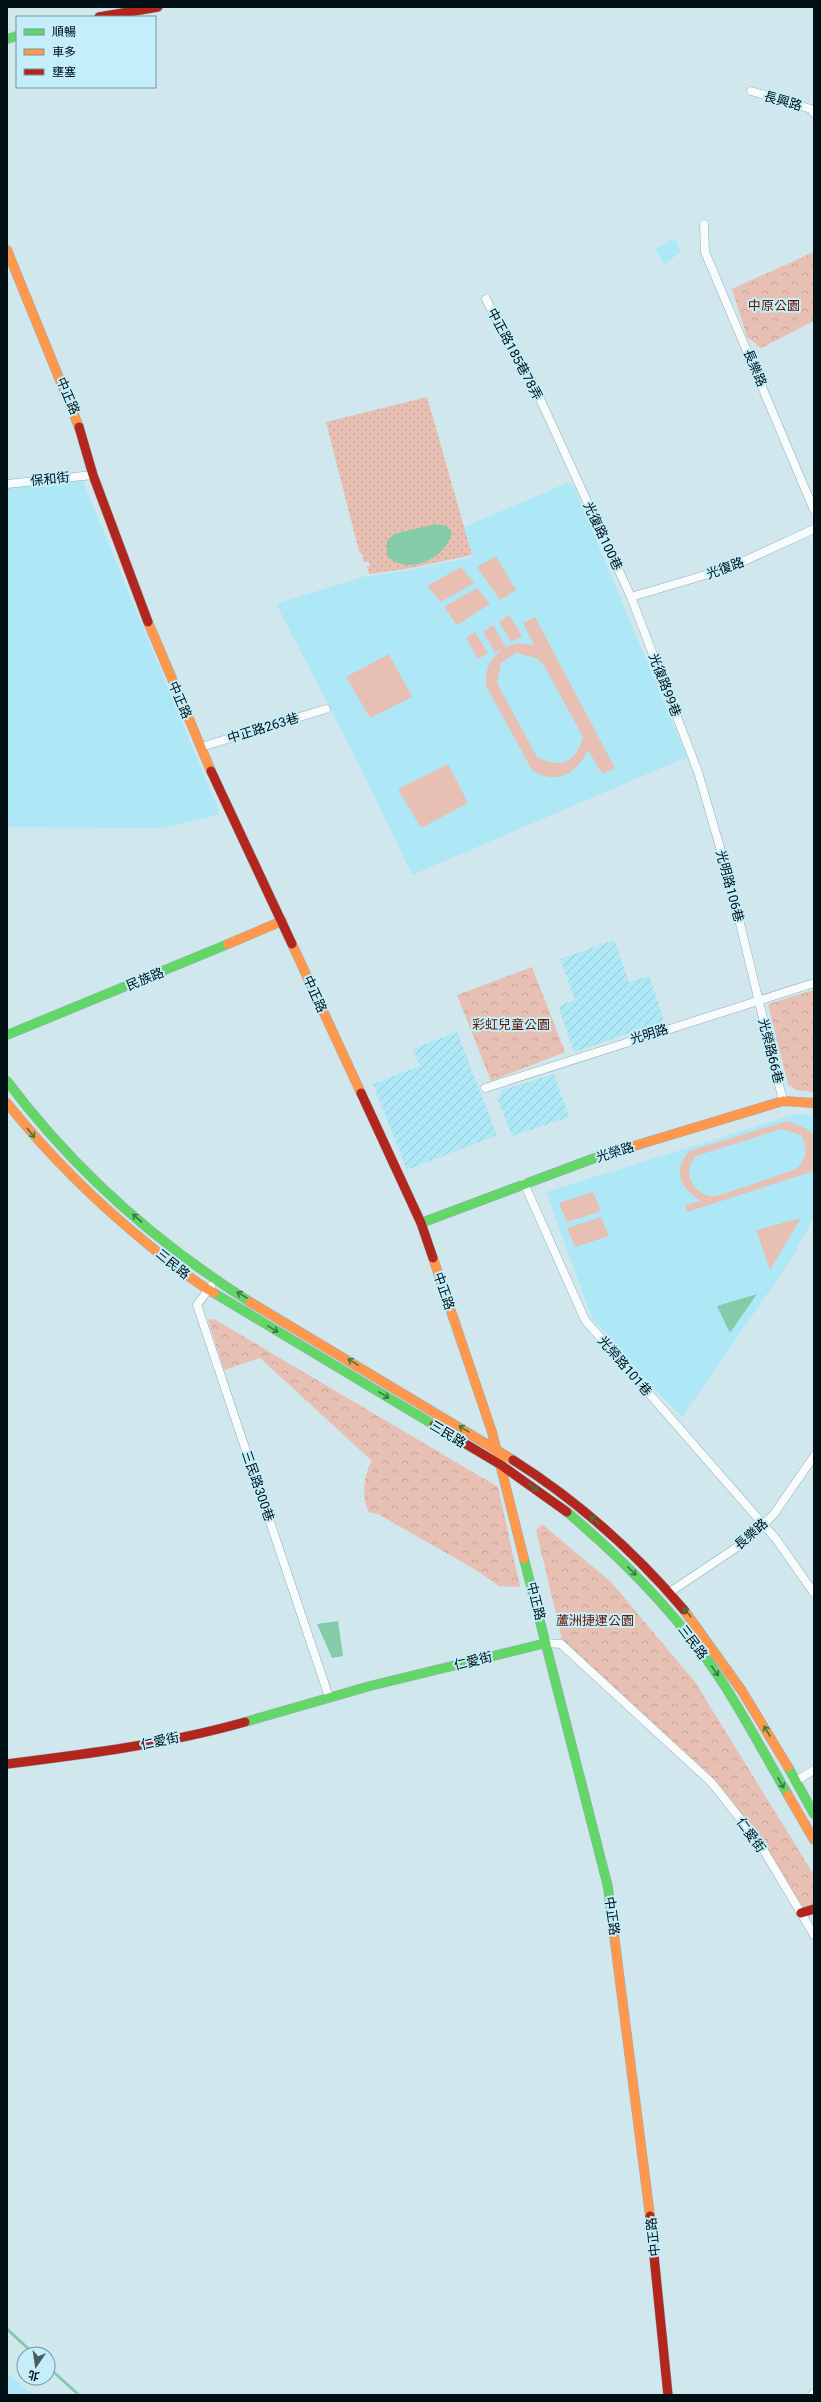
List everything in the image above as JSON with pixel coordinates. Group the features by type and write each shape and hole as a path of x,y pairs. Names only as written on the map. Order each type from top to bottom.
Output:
{"street":[{"path":"105,16 158,7"},
{"name":"長興路","path":"751,91 811,109 814,113"},
{"name":"長樂路","path":"704,224 705,252 814,510"},
{"name":"中正路","path":"7,250 76,415 93,475 146,619 229,813 282,921 421,1223 497,1450 608,1887 644,2158 668,2395"},
{"name":"中正路185巷78弄","path":"486,299 508,343 530,377 574,475"},
{"name":"保和街","path":"7,484 93,475"},
{"name":"光復路100巷","path":"574,475 631,597"},
{"name":"光復路","path":"631,597 729,568 814,529"},
{"name":"光復路99巷","path":"631,597 698,772"},
{"name":"中正路263巷","path":"201,747 326,709"},
{"name":"光明路106巷","path":"698,772 729,878 758,1000"},
{"name":"民族路","path":"7,1035 282,921"},
{"name":"光明路","path":"485,1088 814,983"},
{"name":"光榮路66巷","path":"758,1000 783,1101"},
{"name":"三民路","path":"7,1081 75,1161 106,1191 143,1223 215,1279 530,1470 589,1514 657,1577 727,1666 796,1781 814,1814"},
{"name":"光榮路","path":"421,1223 524,1183 592,1159 783,1101 814,1103"},
{"name":"三民路","path":"7,1103 36,1140 82,1188 119,1221 208,1291 501,1465 565,1511 594,1535 632,1571 666,1607 721,1680 814,1840"},
{"name":"光榮路101巷","path":"524,1183 585,1320 764,1524 814,1593"},
{"name":"三民路300巷","path":"215,1279 208,1291 196,1305 329,1697"},
{"name":"長樂路","path":"670,1592 749,1539 774,1514 814,1456"},
{"name":"仁愛街","path":"7,1764 95,1753 162,1741 233,1725 329,1697 546,1643 561,1644 712,1782 760,1844 814,1935"},
{"path":"796,1781 814,1770"},
{"path":"801,1912 814,1909"}],"shaded area":[{"path":"674,238 681,252 664,264 655,249"},
{"path":"82,479 220,814 162,828 7,827 7,488"},
{"path":"567,483 573,485 687,757 412,875 359,764 276,604 362,577 405,571 473,557 464,527"},
{"path":"436,524 447,526 452,533 442,550 434,557 425,562 405,564 395,562 387,556 387,541 394,534"},
{"path":"614,940 629,982 649,976 664,1021 574,1052 558,1006 575,1000 560,959"},
{"path":"457,1032 497,1135 407,1170 373,1084 420,1066 413,1049"},
{"path":"554,1074 569,1117 512,1136 498,1100 502,1090"},
{"path":"796,1114 814,1115 814,1217 792,1258 682,1417 643,1377 592,1318 546,1192"},
{"path":"757,1294 730,1333 717,1306"},
{"path":"338,1621 343,1656 332,1658 317,1624"},
{"path":"7,2373 16,2381 16,2386 22,2386 33,2395 7,2395"}],"green space":[{"name":"中原公園","path":"814,252 814,321 761,348 747,337 732,289"},
{"path":"427,397 472,555 406,569 369,574 367,566 370,566 369,562 364,562 362,557 364,556 359,551 326,422"},
{"path":"496,556 516,590 500,600 477,567"},
{"path":"461,567 474,583 441,602 427,586"},
{"path":"477,588 490,604 457,625 444,607"},
{"path":"509,615 522,636 511,642 499,622"},
{"path":"535,617 615,768 602,774 588,750 578,766 564,775 549,777 532,770 486,686 486,674 489,664 503,648 495,652 483,632 493,625 506,647 518,643 534,645 523,623","holes":["516,653 536,658 543,664 583,737 576,753 566,762 553,763 537,757 497,683 501,663"]},
{"path":"475,632 488,653 478,659 466,638"},
{"path":"389,654 412,697 370,718 346,677"},
{"path":"448,764 468,803 421,828 398,789"},
{"name":"彩虹兒童公園","path":"532,967 565,1052 491,1081 457,995"},
{"path":"814,990 814,1092 796,1090 788,1084 768,1004"},
{"path":"787,1121 807,1129 814,1135 814,1162 812,1166 814,1165 814,1171 687,1212 685,1205 701,1201 688,1191 683,1185 681,1179 681,1166 689,1151","holes":["781,1129 801,1135 805,1148 805,1156 797,1168 716,1196 702,1193 691,1182 689,1170 696,1156"]},
{"path":"593,1192 601,1211 567,1222 559,1203"},
{"path":"601,1217 609,1236 575,1247 567,1228"},
{"path":"801,1218 770,1270 756,1230"},
{"path":"214,1319 498,1487 520,1587 499,1586 476,1570 378,1514 369,1512 365,1501 364,1486 367,1472 372,1461 260,1358 224,1370 208,1320"},
{"name":"蘆洲捷運公園","path":"542,1524 611,1582 695,1682 814,1875 814,1909 801,1913 716,1782 562,1639 536,1530"}],"waterway":[{"path":"7,2329 25,2346"},
{"path":"56,2374 79,2395"}],"traffic: fast":[{"path":"7,39 16,36"},
{"path":"7,1035 228,944"},
{"path":"7,1081 60,1144 88,1174 118,1202 182,1255 250,1302"},
{"path":"421,1223 592,1159 624,1149"},
{"path":"214,1293 434,1425"},
{"path":"567,1512 610,1550 650,1590 705,1656 730,1694 788,1795"},
{"path":"524,1559 608,1887 611,1911"},
{"path":"245,1722 370,1686 546,1643"},
{"path":"788,1767 814,1814"}],"traffic: slow":[{"path":"7,250 79,427"},
{"path":"148,622 211,771"},
{"path":"228,944 282,921"},
{"path":"292,944 361,1093"},
{"path":"624,1149 783,1101 814,1103"},
{"path":"7,1103 57,1161 111,1213 189,1277 214,1293"},
{"path":"433,1258 492,1432 524,1559"},
{"path":"250,1302 513,1460"},
{"path":"684,1610 742,1691 788,1767"},
{"path":"788,1795 814,1840"},
{"path":"611,1911 650,2216"}],"traffic: jam":[{"path":"105,16 158,7"},
{"path":"79,427 93,475 148,622"},
{"path":"211,771 292,944"},
{"path":"361,1093 421,1223 433,1258"},
{"path":"434,1425 501,1465 567,1512"},
{"path":"513,1460 560,1492 604,1528 645,1567 684,1610"},
{"path":"7,1764 157,1742 216,1730 245,1722"},
{"path":"801,1913 814,1909"},
{"path":"650,2216 668,2395"}]}
